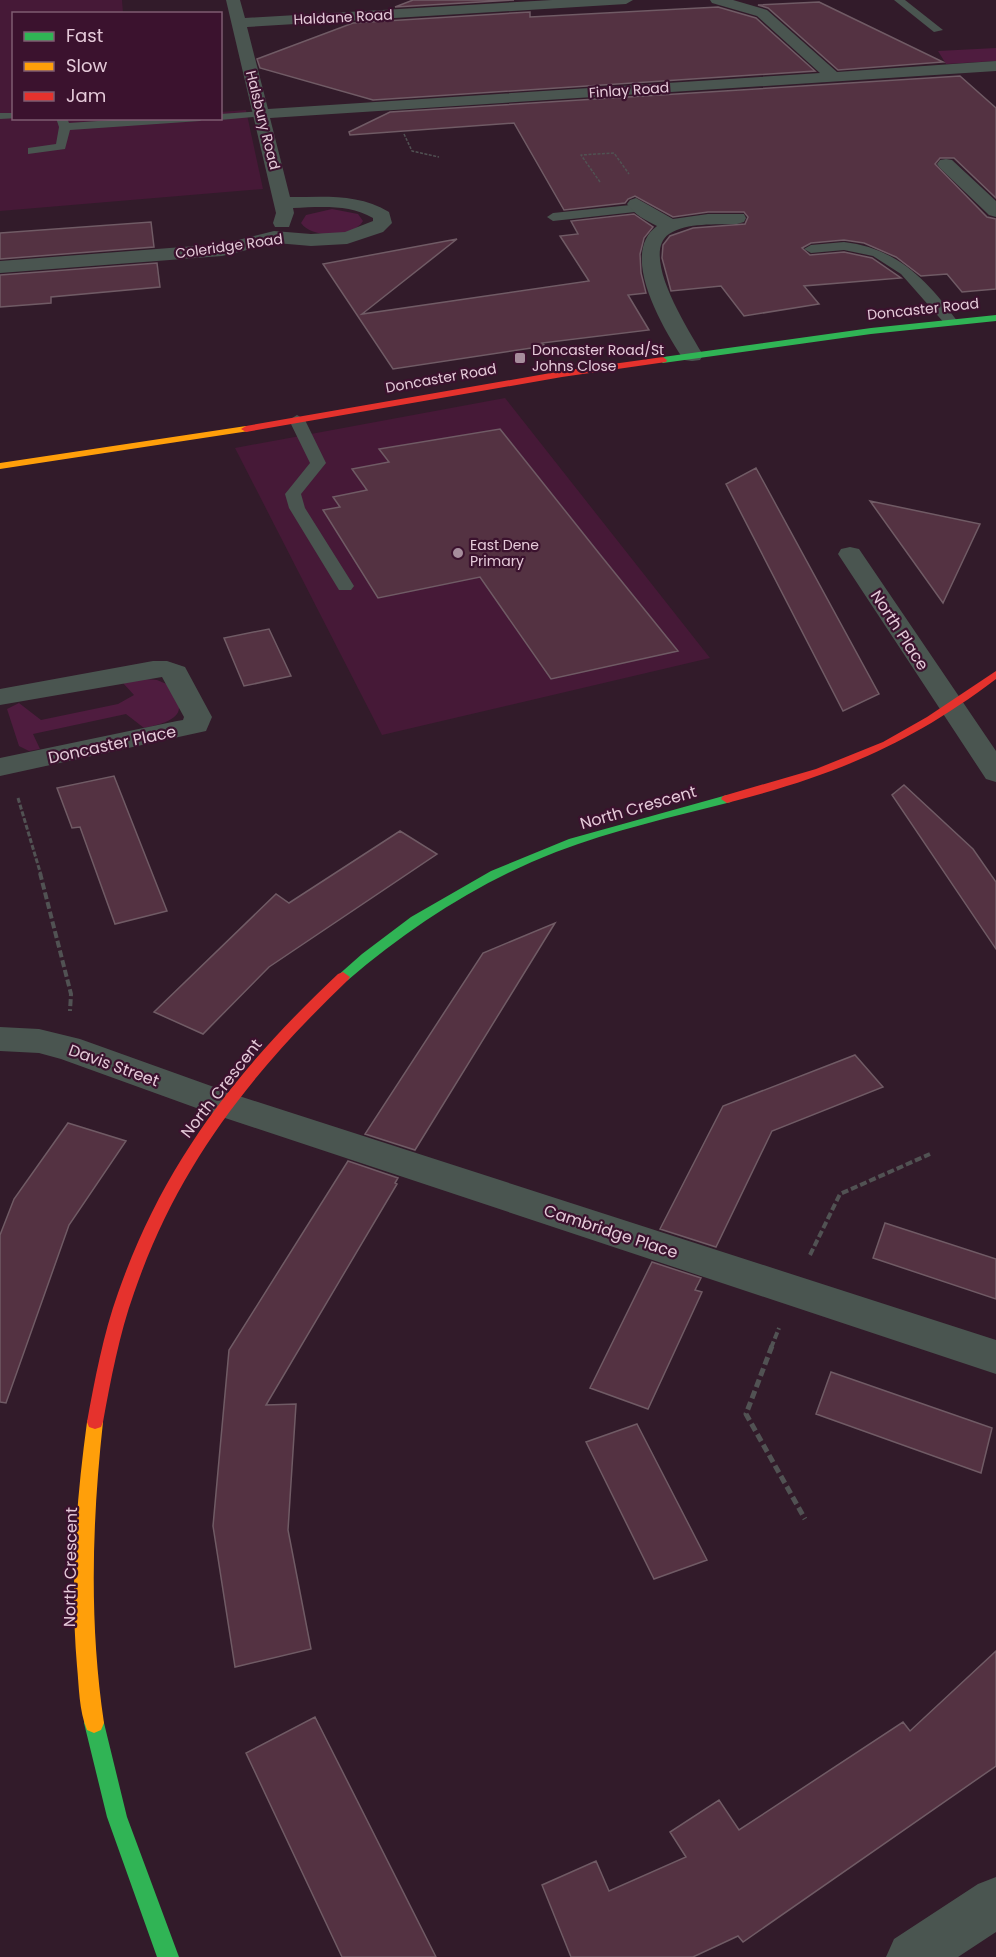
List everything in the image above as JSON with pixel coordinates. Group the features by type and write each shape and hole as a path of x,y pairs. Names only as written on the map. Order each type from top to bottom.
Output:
{"street":[{"name":"Halsbury Road","path":"233,0 285,213 279,232 274,237"},
{"name":"Haldane Road","path":"239,23 626,0"},
{"path":"717,0 750,8 767,16 833,76"},
{"name":"Finlay Road","path":"262,114 996,66"},
{"path":"946,164 996,211"},
{"name":"Coleridge Road","path":"0,267 222,250 274,237 311,240 346,238 376,228 383,223 382,216 361,206 283,203"},
{"path":"638,206 672,226"},
{"path":"692,355 651,274 648,258 654,238 672,226 737,218"},
{"name":"Doncaster Road","path":"0,466 297,420 562,374 692,355 996,318"},
{"name":"North Place","path":"850,554 996,773"},
{"name":"Doncaster Place","path":"0,697 153,669 167,669 174,674 198,717 196,725 182,729 3,757"},
{"name":"North Crescent","path":"168,1957 113,1808 91,1708 82,1595 84,1527 96,1411 120,1306 146,1235 199,1140 288,1030 354,967 412,921 468,888 519,862 587,838 743,794 857,757 905,734 950,707 996,674"},
{"name":"Davis Street","path":"0,1039 39,1041 68,1048 226,1105"},
{"name":"Cambridge Place","path":"226,1105 996,1357"},
{"path":"912,1957 996,1902"}],"lane":[{"path":"899,0 938,30"},
{"path":"222,117 262,114"},
{"path":"32,151 61,147 63,123 145,120"},
{"path":"553,218 638,206"},
{"path":"811,249 855,247 894,261 906,270 951,322"},
{"path":"297,420 318,463 294,494 297,508 345,586"}],"path":[{"path":"3,757 39,868 71,994 68,1048"}],"shaded area":[{"path":"0,0 122,0 123,12 12,12 12,120 222,120 222,112 246,110 263,189 0,211"},
{"path":"996,48 996,61 946,64 938,51"},
{"path":"332,209 358,214 363,221 351,231 332,234 314,232 301,223 306,215"},
{"name":"East Dene Primary","path":"505,398 710,658 382,735 235,448"},
{"path":"145,679 157,680 169,685 179,707 178,712 171,719 144,728 126,714 33,734 40,749 29,751 19,746 7,709 19,703 41,720 118,704 134,695 123,683"}],"building":[{"path":"413,0 514,0 395,7"},
{"path":"819,2 943,62 838,70 768,8 758,5"},
{"path":"718,7 756,18 815,71 373,100 260,68 257,59 353,23 530,12 530,17"},
{"path":"960,76 996,108 996,198 954,158 940,158 935,164 987,217 996,219 996,289 962,292 947,274 921,276 896,257 864,243 844,240 811,243 802,248 810,255 844,252 872,258 901,278 804,286 819,304 744,316 721,286 671,291 662,258 663,245 670,236 693,228 745,224 748,217 744,212 708,212 673,217 635,196 625,203 564,210 514,123 350,135 349,132 390,112"},
{"path":"634,214 653,227 644,238 640,254 641,273 646,293 628,295 649,330 542,343 545,346 393,369 323,264 457,239 362,314 589,281 560,236 578,234 571,221"},
{"path":"151,222 154,247 0,259 0,233"},
{"path":"157,263 160,287 51,297 51,303 0,307 0,275"},
{"path":"500,429 678,651 551,679 480,577 378,598 323,510 340,507 333,497 367,490 352,469 389,462 379,449"},
{"path":"756,468 879,694 843,711 726,484"},
{"path":"870,501 980,524 943,603"},
{"path":"269,629 291,676 244,686 224,638"},
{"path":"114,776 167,911 115,924 80,827 72,828 57,788"},
{"path":"904,785 973,849 996,882 996,949 892,795"},
{"path":"400,831 437,854 269,967 203,1034 154,1012 276,894 289,903"},
{"path":"555,923 415,1150 365,1134 483,953"},
{"path":"855,1055 883,1087 772,1131 716,1247 660,1229 723,1106"},
{"path":"68,1123 126,1141 69,1225 6,1403 0,1402 0,1235 14,1199"},
{"path":"348,1161 398,1178 395,1183 397,1184 266,1405 296,1404 288,1530 311,1649 235,1667 213,1526 229,1350"},
{"path":"885,1223 996,1259 996,1299 873,1258"},
{"path":"652,1262 701,1278 695,1290 702,1292 648,1409 590,1388"},
{"path":"831,1372 992,1428 981,1473 816,1414"},
{"path":"637,1424 707,1560 654,1579 586,1442"},
{"path":"996,1651 996,1766 743,1942 738,1936 693,1957 571,1957 542,1885 596,1861 609,1891 686,1857 670,1832 719,1800 739,1830 903,1722 910,1731"},
{"path":"315,1717 436,1957 342,1957 246,1753"}],"traffic: fast":[{"path":"663,360 871,331 996,318"},
{"path":"343,977 416,920 468,888 523,861 595,835 727,799"},
{"path":"94,1723 117,1817 168,1957"}],"traffic: slow":[{"path":"0,466 246,429"},
{"path":"94,1723 85,1648 83,1572 84,1534 95,1422"}],"traffic: jam":[{"path":"246,429 562,374 663,360"},
{"path":"727,799 820,771 887,744 942,712 996,674"},
{"path":"95,1422 107,1357 125,1294 149,1234 178,1177 212,1123 251,1071 295,1023 343,977"}],"place":[{"name":"Doncaster Road/St Johns Close","path":"520,358"},
{"name":"East Dene Primary","path":"458,553"}]}
